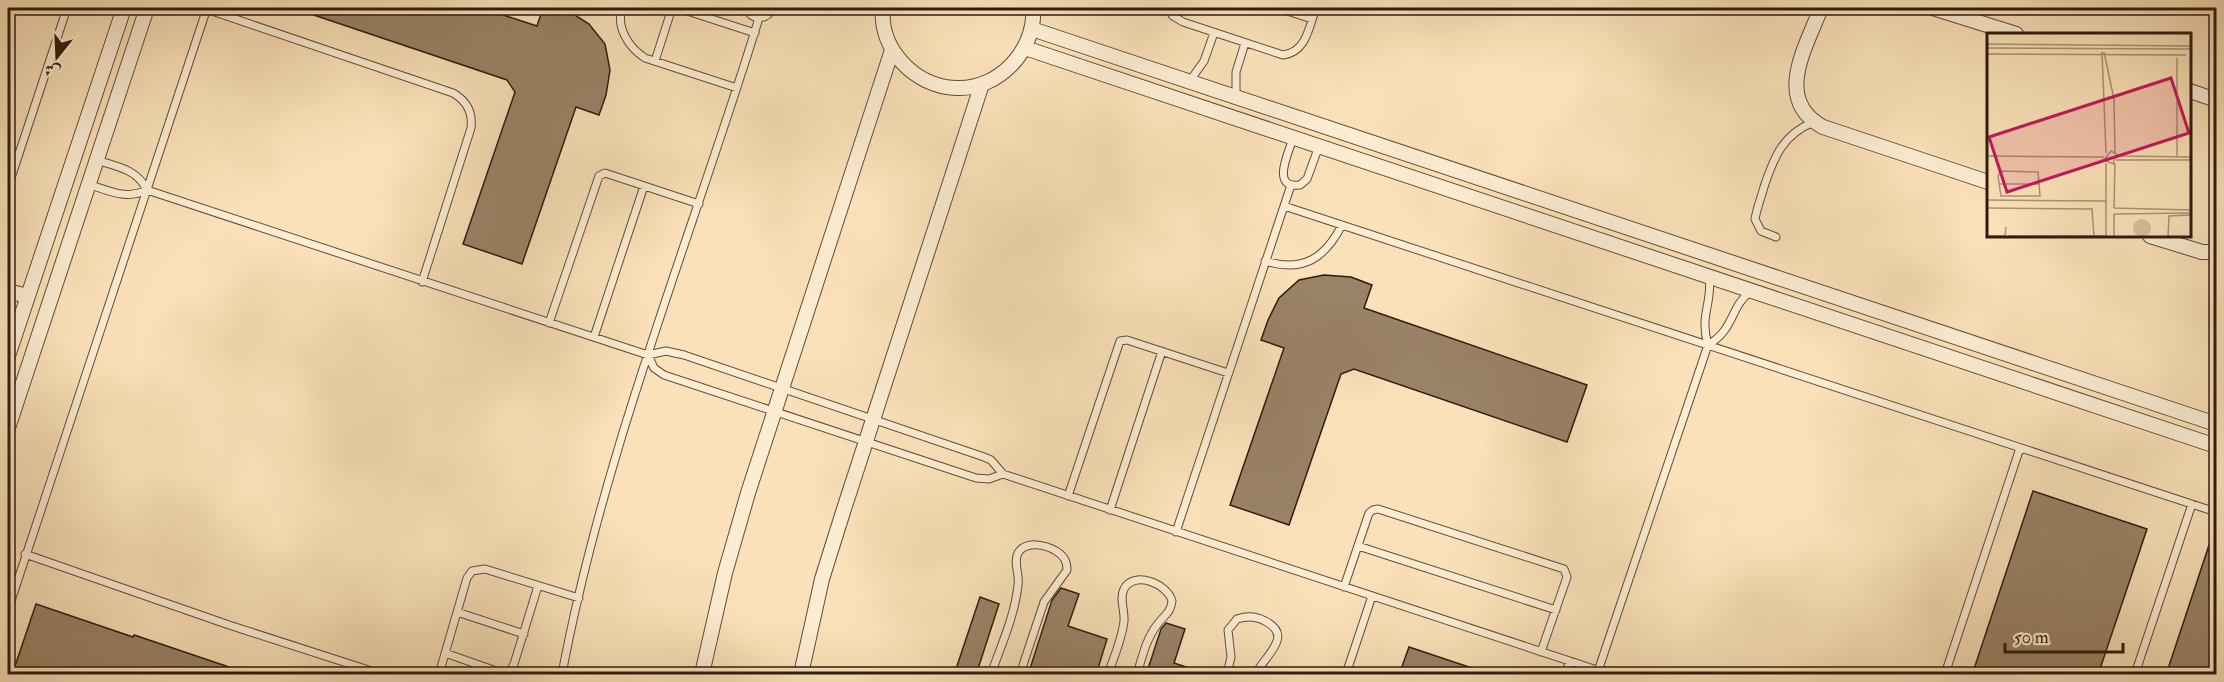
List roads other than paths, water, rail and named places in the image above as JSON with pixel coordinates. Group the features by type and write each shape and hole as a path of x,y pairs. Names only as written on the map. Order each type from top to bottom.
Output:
{"street":[{"path":"8,356 12,325 27,297 124,8"},
{"path":"8,428 147,8"},
{"path":"879,10 892,50 909,70 931,83 956,88 982,84 1006,70 1025,48 1032,29 1033,8"},
{"path":"1821,8 1795,89 1800,106 1814,122 1987,181"},
{"path":"1933,8 2013,33"},
{"path":"1032,29 2217,424"},
{"path":"1025,48 2217,446"},
{"path":"702,675 725,573 748,493 892,50"},
{"path":"801,675 822,579 982,84"},
{"path":"2191,91 2217,100"},
{"path":"2153,237 2191,249 2217,252"},
{"path":"8,291 27,297"}],"lane":[{"path":"8,187 11,162 67,8"},
{"path":"8,610 207,8 453,93 465,101 471,114 471,128 422,282"},
{"path":"622,8 621,30 638,54 737,88"},
{"path":"655,61 672,8"},
{"path":"678,8 755,33"},
{"path":"746,8 751,15 759,18 768,15 773,8"},
{"path":"1168,8 1178,20 1277,54 1289,54 1303,44 1316,8"},
{"path":"1278,8 1312,19"},
{"path":"562,675 579,598 614,463 759,18"},
{"path":"1189,82 1204,61 1214,33"},
{"path":"1236,98 1236,72 1245,43"},
{"path":"1776,237 1761,231 1755,219 1768,174 1775,156 1786,140 1803,126 1814,122"},
{"path":"1293,138 1282,171 1284,179 1291,185 1300,185 1307,179 1319,146"},
{"path":"96,160 132,172 144,183 147,190"},
{"path":"549,323 600,176 605,173 699,204"},
{"path":"88,184 125,196 147,190 648,356 660,351 672,351 984,457 992,460 1003,474 1609,675"},
{"path":"1176,532 1291,185"},
{"path":"594,338 644,186"},
{"path":"1284,206 2217,512"},
{"path":"1265,261 1284,266 1311,261 1332,244 1342,225"},
{"path":"1598,671 1708,345 1704,324 1710,290 1709,277"},
{"path":"1708,345 1728,328 1738,306 1751,291"},
{"path":"1068,496 1120,341 1127,340 1228,373"},
{"path":"1110,510 1162,351"},
{"path":"648,356 654,368 664,375 976,478 988,479 1003,474"},
{"path":"1945,675 2020,448"},
{"path":"2135,675 2192,504"},
{"path":"1344,587 1369,513 1377,509 1564,569 1567,577 1541,652"},
{"path":"991,675 1017,593 1019,576 1017,558 1026,546 1038,545 1059,553 1066,560 1067,570 1044,602 1020,675"},
{"path":"1358,546 1556,610"},
{"path":"25,554 381,675"},
{"path":"439,675 467,578 476,569 485,569 579,598"},
{"path":"1108,675 1124,620 1122,599 1124,589 1131,582 1144,581 1158,585 1168,592 1172,606 1153,631 1137,675"},
{"path":"445,653 498,672 506,673 513,668 538,586"},
{"path":"1346,675 1372,596"},
{"path":"457,612 524,634"},
{"path":"1227,675 1231,657 1228,630 1237,619 1249,617 1270,624 1278,636 1277,645 1264,659 1256,675"},
{"path":"1565,675 1570,662"}]}
